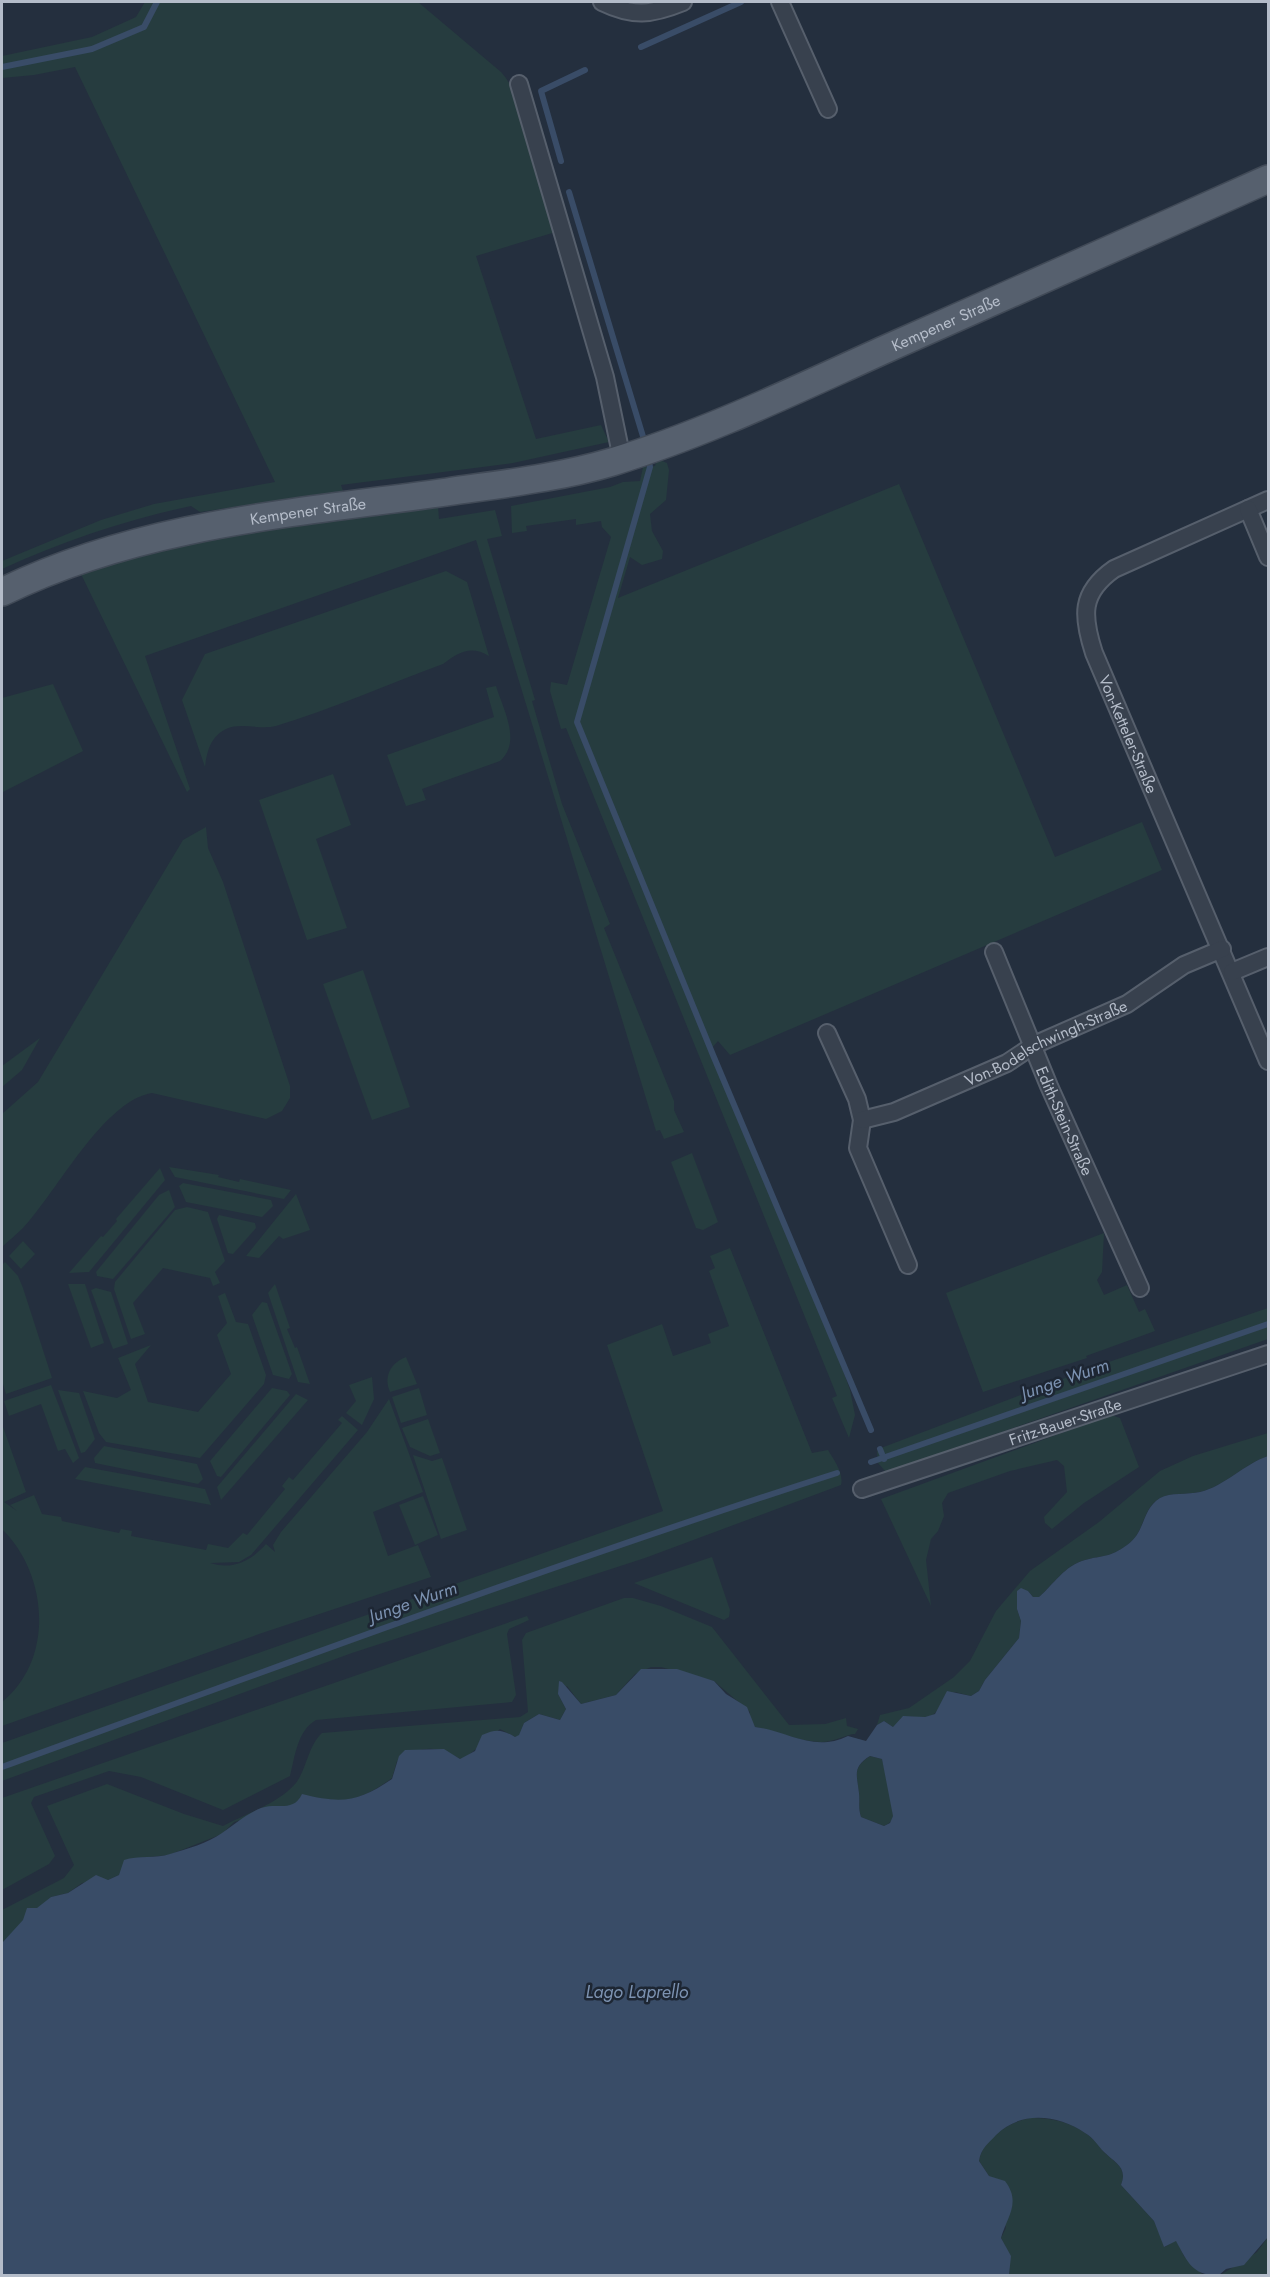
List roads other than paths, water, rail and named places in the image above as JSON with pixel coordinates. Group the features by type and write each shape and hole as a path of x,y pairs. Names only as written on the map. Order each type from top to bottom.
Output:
{"main road":[{"name":"Kempener Straße","path":"2,592 89,556 175,532 268,516 513,483 617,460 662,445 795,390 1269,179"}],"street":[{"path":"602,2 619,10 640,14 683,2"},
{"path":"780,2 828,109"},
{"path":"519,84 605,377 617,460"},
{"name":"Von-Ketteler-Straße","path":"1269,500 1114,569 1097,581 1086,601 1086,629 1094,653 1233,972 1269,1061"},
{"path":"1248,509 1269,557"},
{"name":"Von-Bodelschwingh-Straße","path":"862,1120 894,1112 1007,1063 1034,1045 1127,1004 1184,965 1222,949"},
{"name":"Edith-Stein-Straße","path":"994,952 1049,1086 1140,1288"},
{"path":"1233,972 1269,957"},
{"path":"827,1033 857,1099 862,1120 858,1148 908,1265"},
{"name":"Fritz-Bauer-Straße","path":"862,1489 1269,1354"}],"water":[{"name":"Lago Laprello","path":"1268,1456 1268,2237 1244,2265 1226,2269 1219,2275 1210,2275 1192,2267 1176,2241 1164,2247 1154,2221 1121,2185 1123,2174 1116,2163 1085,2133 1063,2122 1040,2118 1028,2119 1006,2127 985,2146 979,2161 989,2176 1005,2181 1012,2196 1013,2203 1001,2238 1011,2256 1009,2275 2,2275 2,1943 23,1920 27,1908 37,1908 51,1897 68,1893 96,1875 108,1880 119,1875 124,1860 165,1855 204,1843 256,1810 267,1806 290,1805 302,1794 339,1800 369,1792 392,1779 399,1756 405,1750 444,1749 460,1759 475,1751 482,1735 487,1733 506,1732 515,1737 519,1735 524,1723 539,1714 560,1720 566,1709 558,1694 559,1681 581,1704 616,1695 641,1669 677,1669 714,1681 726,1694 747,1707 755,1727 812,1742 835,1741 848,1736 866,1741 877,1725 884,1721 893,1727 903,1716 925,1717 935,1714 947,1691 971,1696 979,1691 985,1680 1019,1638 1021,1621 1017,1609 1017,1591 1021,1588 1033,1597 1039,1597 1071,1566 1111,1554 1127,1545 1138,1534 1150,1509 1160,1498 1209,1489","holes":["870,1756 882,1759 893,1816 890,1823 884,1826 861,1817 857,1776 858,1768 864,1760"]}],"waterway":[{"path":"2,67 92,49 144,27 157,2"},
{"path":"641,47 741,2"},
{"path":"561,161 541,91 585,70"},
{"path":"569,192 645,443"},
{"path":"648,456 650,467 577,722 713,1055 871,1430"},
{"name":"Junge Wurm","path":"871,1462 1268,1324"},
{"name":"Junge Wurm","path":"880,1449 884,1459"},
{"name":"Junge Wurm","path":"2,1767 522,1579 837,1473"}]}
